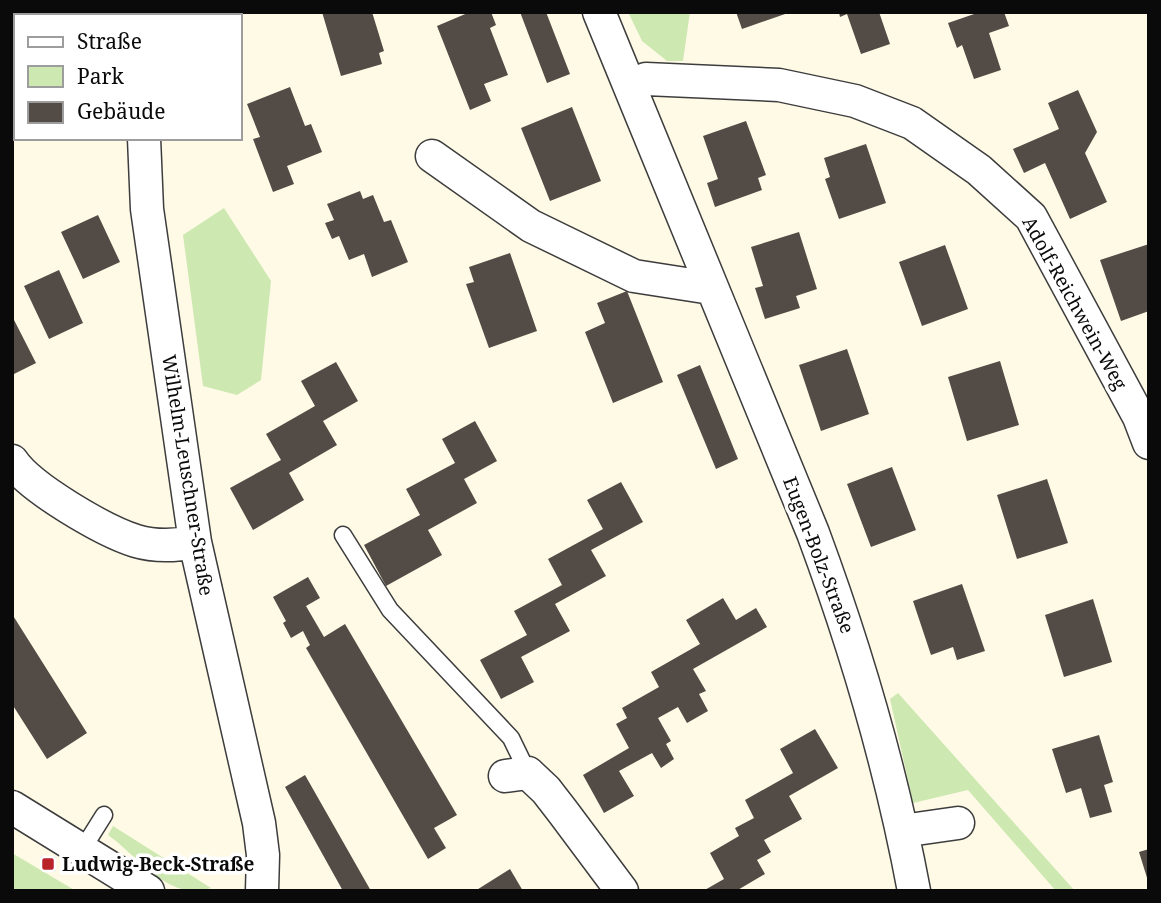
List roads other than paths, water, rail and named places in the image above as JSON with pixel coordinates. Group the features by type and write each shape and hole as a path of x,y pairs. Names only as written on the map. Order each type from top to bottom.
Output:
{"street":[{"name":"Eugen-Bolz-Straße","path":"599,12 834,589 860,669 902,831 914,891"},
{"name":"Adolf-Reichwein-Weg","path":"630,85 646,79 779,85 855,101 912,123 979,170 1031,217 1139,417 1149,443"},
{"name":"Wilhelm-Leuschner-Straße","path":"144,140 147,209 195,542 259,822 263,855 262,891"},
{"path":"432,156 531,226 634,276 711,288"},
{"path":"12,461 45,491 85,517 135,541 171,547 195,542"},
{"path":"516,775 555,801 622,891"},
{"path":"12,807 148,891"},
{"path":"902,831 958,823"}],"lane":[{"path":"343,535 390,610 511,738 516,775"},
{"path":"82,850 103,815"}],"place":[{"name":"Ludwig-Beck-Straße","path":"48,864"}]}
